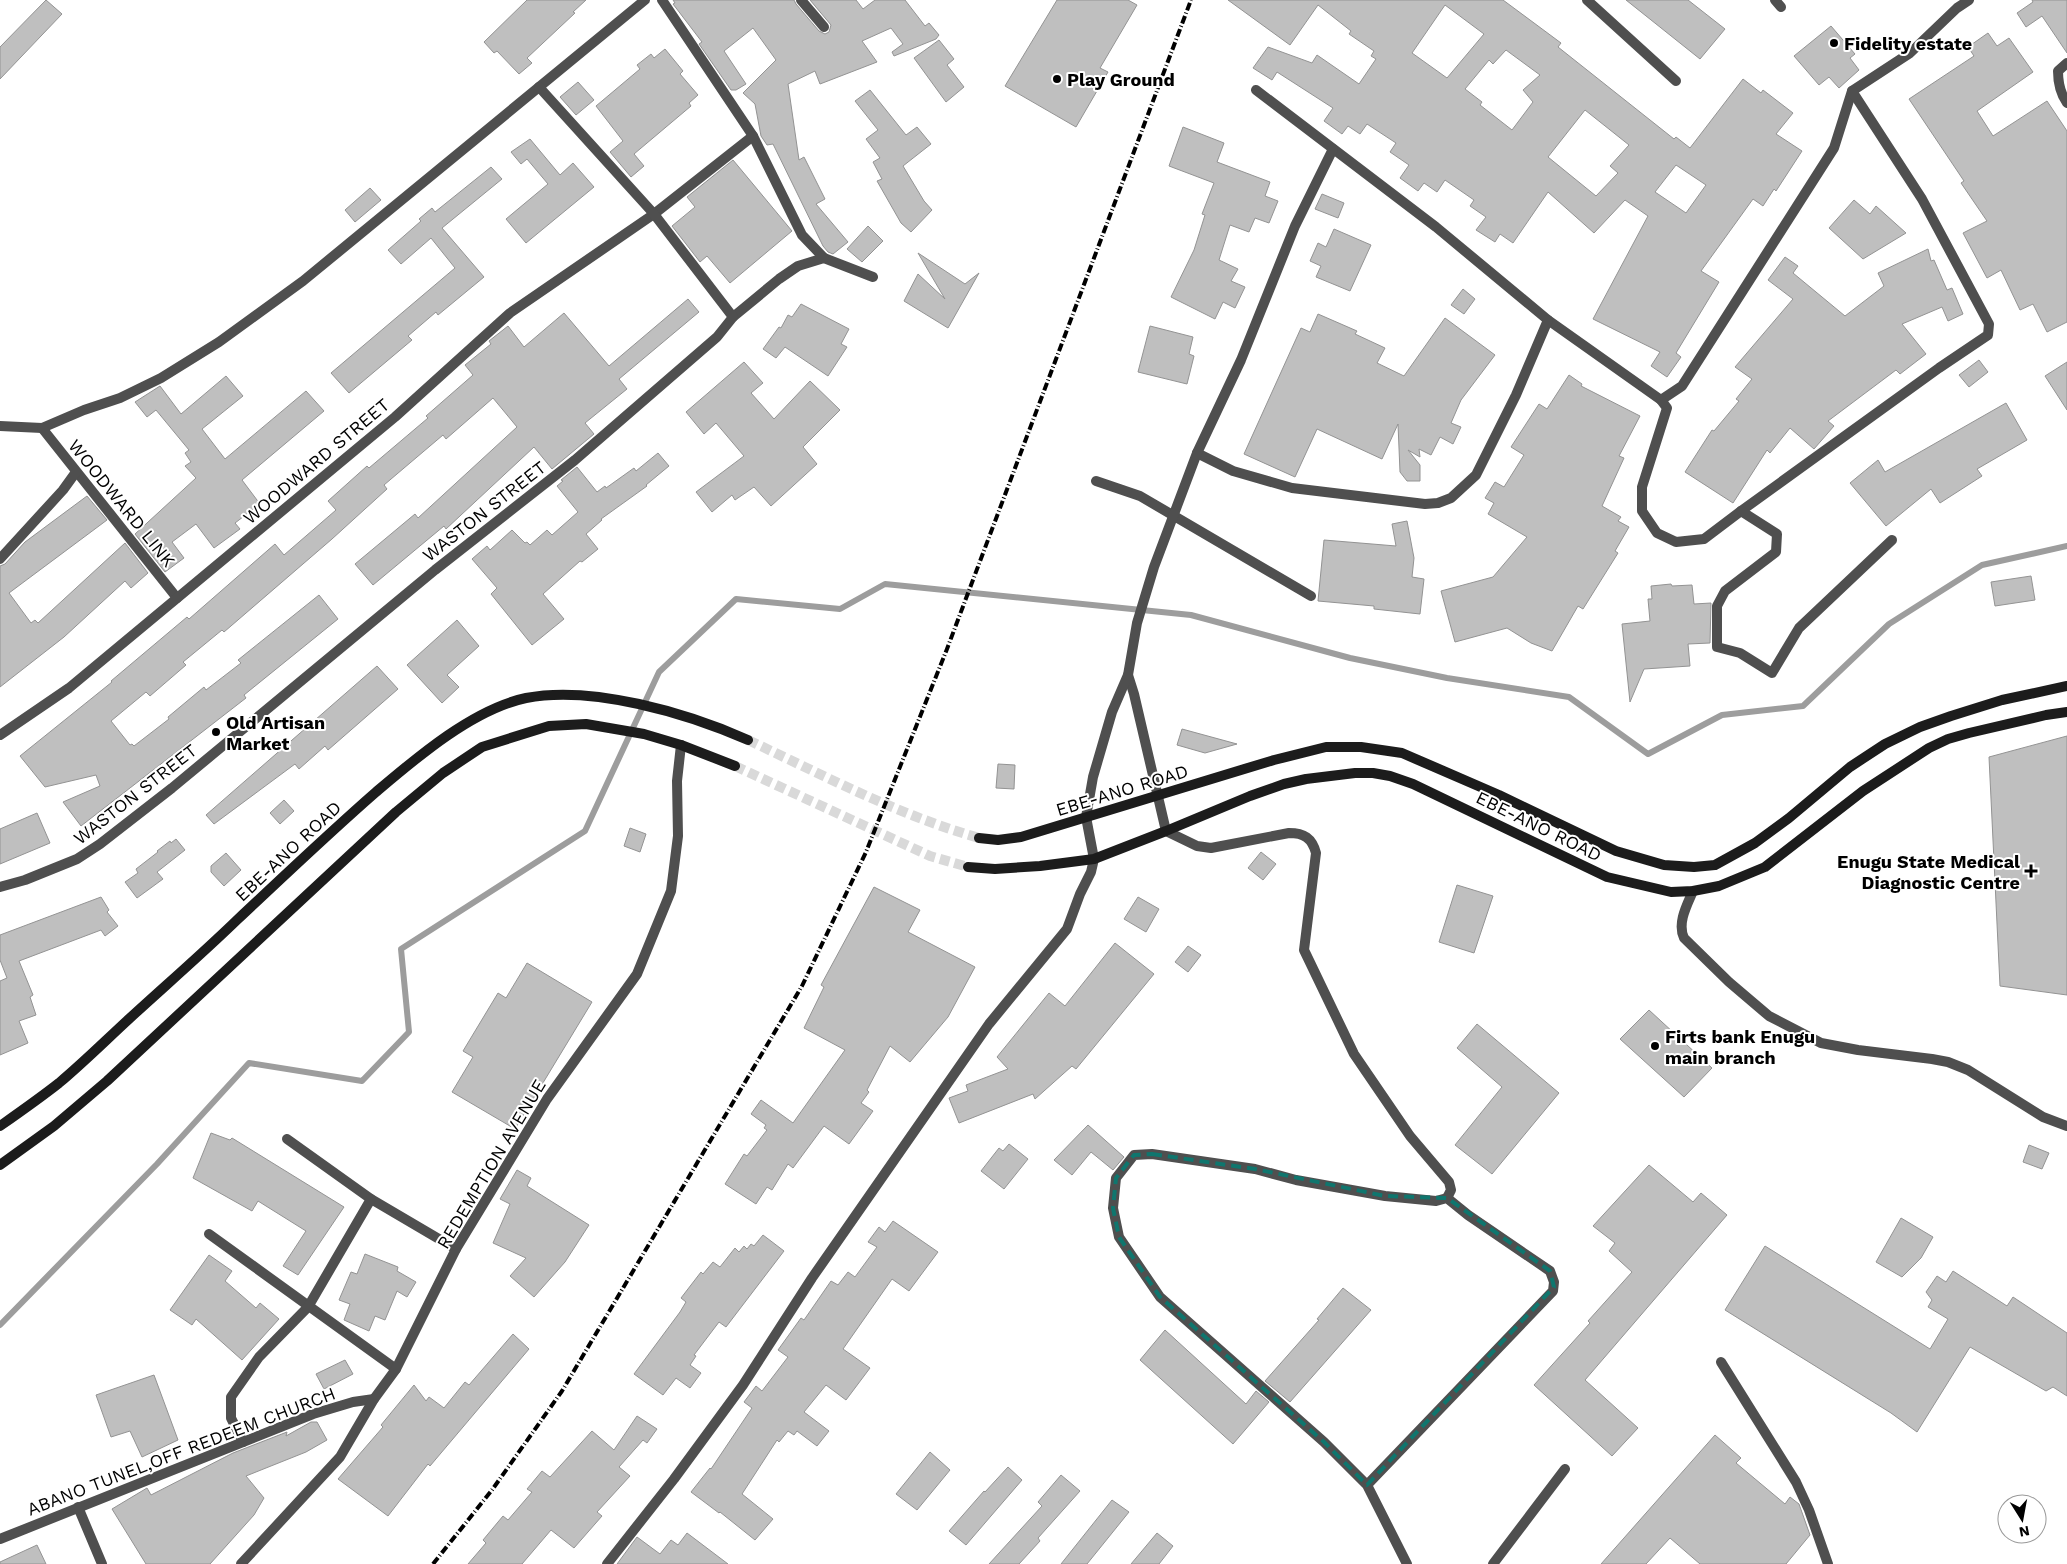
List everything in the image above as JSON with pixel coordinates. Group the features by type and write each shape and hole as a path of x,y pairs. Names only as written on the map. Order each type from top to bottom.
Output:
{"main road":[{"name":"EBE-ANO ROAD","path":"979,838 998,840 1021,837 1274,760 1326,747 1361,747 1386,749 1402,753 1499,795 1616,851 1664,865 1694,867 1715,865 1755,843 1789,818 1850,767 1885,744 1920,727 1951,716 2002,700 2067,686"},
{"name":"EBE-ANO ROAD","path":"0,1126 58,1083 237,921 317,843 414,759 456,730 498,706 524,698 549,694 602,698 657,708 716,726 748,740"},
{"name":"EBE-ANO ROAD","path":"968,867 995,869 1040,866 1094,859 1284,784 1355,773 1373,773 1390,776 1413,784 1607,877 1670,892 1693,891 1719,886 1745,877 1765,867 1863,791 1929,748 1948,739 1969,733 2046,714 2067,712"},
{"path":"0,1165 54,1126 107,1081 389,818 443,773 482,748 549,726 586,724 644,734 682,745 735,766"}],"street":[{"path":"0,426 42,428 84,410 120,398 161,378 219,342 318,269 645,0"},
{"path":"662,0 753,136 802,235 824,258 873,277"},
{"path":"801,0 824,27"},
{"path":"1587,0 1676,81"},
{"path":"1661,400 1682,386 1834,148 1852,91 1910,53 1957,8 1969,0"},
{"path":"2067,63 2058,71 2058,83 2067,103"},
{"path":"539,86 654,214 733,317"},
{"path":"1256,90 1436,227 1548,320 1661,400 1667,408 1642,487 1642,511 1657,533 1676,542 1704,539 1740,511 1988,335 1989,324 1922,199 1852,91"},
{"name":"WOODWARD STREET","path":"0,735 69,688 395,417 510,313 654,214 753,136"},
{"path":"607,1564 674,1479 743,1385 812,1278 989,1024 1067,928 1091,872 1094,859 1086,818 1093,776 1112,712 1128,675 1137,623 1154,567 1197,453 1241,360 1295,226 1333,149"},
{"name":"WASTON STREET","path":"0,887 25,880 77,859 107,838 172,788 434,570 575,460 717,337 733,317 778,278 798,266 824,258"},
{"path":"1197,453 1234,471 1292,488 1425,504 1438,503 1451,498 1476,475 1516,396 1548,320"},
{"name":"WOODWARD LINK","path":"42,428 177,598"},
{"path":"0,559 63,490 76,472"},
{"path":"1096,481 1140,496 1312,596"},
{"path":"1740,511 1778,534 1776,552 1725,591 1717,606 1717,647 1740,653 1772,672 1799,628 1892,540"},
{"path":"1128,675 1166,831 1190,843 1210,848 1289,833 1300,833 1313,844 1316,853 1304,950 1305,956 1354,1054 1410,1136 1449,1182 1451,1190 1447,1198 1436,1201 1385,1196 1296,1180 1255,1168 1152,1154 1134,1155 1116,1178 1114,1208 1119,1237 1160,1297 1324,1442 1367,1485 1407,1564"},
{"name":"REDEMPTION AVENUE","path":"242,1564 340,1457 374,1399 396,1369 456,1249 547,1099 637,974 671,891 678,836 677,781 682,745"},
{"path":"1693,891 1683,920 1681,932 1684,938 1729,982 1769,1016 1821,1043 1948,1062 1968,1070 2044,1117 2067,1126"},
{"path":"287,1139 371,1199 456,1249"},
{"path":"1367,1485 1553,1291 1553,1275 1550,1271 1468,1215 1447,1198"},
{"path":"243,1442 231,1418 229,1408 231,1397 258,1358 308,1306 371,1199"},
{"path":"209,1234 396,1369"},
{"path":"1721,1362 1796,1482 1809,1510 1828,1564"},
{"name":"ABANO TUNEL,OFF REDEEM CHURCH","path":"0,1538 313,1414 353,1402 374,1399"},
{"path":"1493,1564 1566,1469"},
{"path":"78,1507 102,1564"}],"highlighted area":[{"path":"1152,1154 1255,1169 1385,1196 1447,1198 1550,1271 1554,1287 1367,1485 1324,1442 1160,1297 1119,1237 1113,1208 1116,1178 1134,1155"}],"building":[{"path":"46,0 62,14 0,79 0,47"},
{"path":"527,0 586,0 573,12 575,13 527,58 532,63 519,74 497,51 494,53 484,42"},
{"path":"673,0 794,0 819,31 825,34 829,32 831,25 810,0 856,0 863,9 875,0 905,0 925,26 929,23 939,35 936,39 894,56 892,52 903,44 891,28 862,41 877,62 820,84 815,71 788,84 799,160 804,157 825,199 816,204 848,242 833,254 828,252 823,246 773,144 767,145 761,136 755,104 743,93 776,60 753,28 724,51 746,84 736,90 731,90 699,44 702,42 673,4 675,3"},
{"path":"1057,0 1128,0 1137,5 1100,68 1108,72 1076,127 1005,86"},
{"path":"1228,0 1503,0 1561,43 1558,47 1674,139 1676,137 1690,148 1743,79 1761,93 1763,90 1793,113 1776,134 1802,151 1776,191 1774,189 1763,206 1753,199 1701,271 1719,282 1676,353 1681,357 1667,377 1651,366 1660,352 1593,319 1648,216 1625,200 1594,233 1548,192 1513,243 1500,234 1495,242 1476,230 1486,217 1470,206 1474,200 1445,180 1437,192 1424,183 1418,191 1400,178 1409,165 1390,152 1396,143 1367,124 1360,134 1348,126 1342,134 1324,121 1333,108 1277,72 1272,80 1253,68 1268,47 1312,63 1317,55 1359,84 1376,59 1371,56 1374,51 1349,34 1351,31 1318,5 1290,45","holes":["1445,5 1484,34 1447,78 1412,53","1506,50 1540,75 1523,90 1533,102 1512,130 1480,105 1482,102 1465,89 1489,60 1493,64","1585,110 1629,145 1610,166 1618,173 1596,196 1548,157","1676,165 1706,185 1686,213 1655,192"]},
{"path":"1626,0 1688,0 1725,29 1700,59"},
{"path":"2032,0 2067,0 2067,53 2042,16 2026,27 2017,13 2033,2"},
{"path":"1831,26 1855,54 1850,58 1859,70 1839,88 1829,77 1819,85 1794,56"},
{"path":"1988,33 1997,46 2009,38 2033,72 1977,111 1993,136 2047,101 2067,131 2067,322 2047,332 2033,304 2020,310 2001,270 1987,278 1963,233 1987,221 1961,183 1964,181 1909,99 1974,56 1968,47"},
{"path":"939,40 954,59 947,65 964,87 946,102 914,58"},
{"path":"665,49 683,71 680,74 698,95 689,103 691,106 634,154 644,166 631,177 610,152 623,141 596,106 640,69 637,65 651,54 654,58"},
{"path":"578,82 594,100 576,115 560,97"},
{"path":"870,90 906,135 917,127 931,144 903,166 924,201 932,210 911,232 901,223 877,181 882,179 873,162 880,158 866,139 878,130 855,101"},
{"path":"1183,127 1224,143 1217,162 1270,182 1265,196 1278,201 1269,223 1255,218 1249,232 1230,225 1219,260 1238,269 1231,281 1245,287 1235,308 1223,302 1215,319 1171,297 1194,250 1205,215 1202,214 1214,183 1169,166"},
{"path":"530,139 560,175 573,163 594,187 526,243 506,219 548,184 527,159 521,164 511,152"},
{"path":"733,160 792,231 730,283 707,256 700,262 672,226 695,207 687,197"},
{"path":"491,167 502,179 442,228 484,277 438,315 436,312 408,336 412,340 349,393 331,373 455,268 431,238 401,264 388,250 421,221 419,219 432,208 435,212"},
{"path":"370,188 381,200 355,222 345,210"},
{"path":"1322,194 1344,203 1338,218 1315,209"},
{"path":"1854,200 1870,214 1876,206 1906,233 1863,259 1829,228"},
{"path":"868,226 883,241 862,262 847,249"},
{"path":"1334,229 1371,245 1350,291 1316,277 1321,266 1310,261 1318,243 1326,247"},
{"path":"1928,249 1931,261 1934,260 1947,290 1952,288 1963,314 1948,321 1942,307 1902,324 1926,354 1900,374 1896,370 1828,421 1834,426 1814,449 1790,428 1770,453 1767,450 1733,503 1685,472 1712,430 1714,431 1739,401 1736,399 1752,379 1735,367 1793,299 1768,280 1785,257 1798,266 1793,273 1845,316 1884,286 1878,273"},
{"path":"918,253 965,284 979,273 948,328 904,301 918,274 945,299"},
{"path":"1463,289 1475,299 1464,314 1451,305"},
{"path":"688,299 699,312 619,379 627,389 585,423 594,434 552,469 534,447 446,529 444,526 373,585 355,564 415,514 418,518 517,427 493,398 446,439 443,435 384,485 387,489 332,539 224,632 222,630 183,662 186,665 150,696 146,692 111,721 130,745 134,746 169,719 168,717 204,687 206,690 241,663 238,660 319,595 338,619 244,695 246,698 81,826 63,802 100,786 96,775 45,787 20,756 112,682 187,617 189,619 275,544 284,555 336,510 328,501 367,466 369,468 428,418 426,416 473,375 465,365 491,344 489,341 508,326 524,347 564,313 609,366"},
{"path":"801,304 849,329 841,344 847,347 828,376 785,347 776,358 763,349 779,327 781,328 788,315 792,317"},
{"path":"1318,314 1357,331 1355,334 1385,348 1377,363 1404,376 1445,318 1495,355 1461,400 1451,423 1461,427 1453,444 1440,437 1431,455 1419,449 1420,457 1408,450 1420,465 1420,481 1407,481 1400,472 1398,424 1382,459 1317,429 1295,477 1244,454 1301,328 1310,332"},
{"path":"1150,326 1193,337 1189,354 1194,356 1187,384 1138,372"},
{"path":"1979,360 1988,372 1969,387 1959,375"},
{"path":"744,362 763,383 751,393 774,419 810,381 840,410 803,447 817,464 771,506 754,487 735,500 732,495 712,512 696,492 744,456 716,423 704,434 686,412"},
{"path":"2067,362 2067,410 2045,376"},
{"path":"1569,375 1582,384 1581,386 1640,416 1619,456 1624,458 1602,506 1621,517 1618,521 1629,527 1615,551 1618,553 1583,609 1578,606 1552,651 1531,643 1507,628 1455,642 1441,591 1493,577 1527,537 1488,514 1494,503 1485,498 1495,482 1504,487 1524,455 1511,447 1539,404 1547,409"},
{"path":"226,376 243,396 202,429 225,459 306,391 324,411 242,480 260,504 235,523 240,529 214,548 196,524 172,542 184,558 165,572 135,534 196,478 185,466 191,462 185,453 189,450 156,410 147,417 135,402 160,386 181,414"},
{"path":"2006,403 2027,440 1977,469 1982,476 1940,503 1931,489 1886,526 1850,483 1878,460 1885,472"},
{"path":"658,453 669,466 647,486 601,519 586,534 598,549 582,562 580,561 543,594 564,619 532,645 491,594 497,588 472,559 487,546 490,550 512,530 525,543 527,542 530,545 547,530 552,535 578,512 557,486 563,481 561,480 577,467 597,492 605,486 606,488 634,468 636,471"},
{"path":"87,496 107,520 9,593 31,623 35,620 38,623 125,543 148,573 131,588 125,581 64,637 0,687 0,566 5,564 25,542"},
{"path":"1407,521 1414,558 1412,577 1424,579 1420,614 1374,609 1374,606 1318,601 1324,540 1396,546 1392,524"},
{"path":"2031,576 2035,600 1995,606 1991,582"},
{"path":"1671,584 1672,586 1692,585 1694,604 1711,603 1710,643 1688,644 1690,666 1644,669 1630,702 1622,624 1650,621 1648,599 1652,599 1651,586"},
{"path":"457,620 479,646 447,675 459,687 442,703 407,665"},
{"path":"377,666 398,689 328,750 325,746 299,769 295,764 214,824 206,815"},
{"path":"1182,729 1237,744 1205,753 1177,745"},
{"name":"Enugu State Medical Diagnostic Centre","path":"2067,736 2067,995 2000,986 1989,757"},
{"path":"998,764 1015,765 1014,789 996,788"},
{"path":"284,800 294,811 280,824 270,813"},
{"path":"37,813 50,843 0,864 0,829"},
{"path":"630,828 646,834 640,852 624,846"},
{"path":"176,839 185,850 157,872 163,879 137,898 125,882 138,873 136,869 157,851 170,841 171,843"},
{"path":"1261,852 1276,864 1263,880 1248,868"},
{"path":"226,853 241,870 224,886 211,872 211,866"},
{"path":"1457,885 1493,896 1474,953 1439,942"},
{"path":"874,887 920,910 908,932 975,967 948,1017 910,1062 890,1046 867,1090 869,1092 861,1103 873,1111 849,1144 824,1126 793,1168 788,1164 772,1190 767,1187 756,1204 725,1184 744,1154 747,1156 767,1130 764,1128 766,1125 751,1114 761,1100 793,1123 845,1050 804,1028 824,987 821,985"},
{"path":"101,897 109,910 107,912 118,926 105,936 101,930 19,961 33,995 30,997 36,1015 19,1021 28,1043 0,1055 0,981 7,978 0,960 0,935"},
{"path":"1138,897 1159,909 1146,932 1124,919"},
{"path":"1115,943 1154,974 1076,1069 1072,1066 1035,1099 1033,1094 959,1123 949,1098 968,1091 966,1085 1008,1069 997,1057 1049,993 1065,1006"},
{"path":"1188,946 1201,955 1188,972 1175,962"},
{"path":"527,963 592,1002 515,1129 452,1092 473,1057 463,1051 498,993 506,998"},
{"path":"1649,1010 1712,1068 1684,1097 1620,1039"},
{"path":"1477,1024 1559,1093 1492,1174 1455,1145 1502,1087 1457,1048"},
{"path":"1088,1125 1124,1157 1113,1170 1091,1152 1072,1175 1054,1160"},
{"path":"211,1133 230,1140 232,1138 344,1207 298,1275 283,1266 306,1231 258,1201 252,1211 193,1178"},
{"path":"1009,1144 1028,1159 1004,1189 981,1171 999,1148 1003,1151"},
{"path":"2029,1145 2049,1153 2042,1169 2023,1162"},
{"path":"1649,1165 1693,1202 1701,1193 1727,1215 1585,1380 1638,1428 1612,1456 1534,1385 1590,1323 1588,1321 1632,1272 1609,1251 1615,1243 1593,1226"},
{"path":"517,1170 531,1178 527,1186 589,1225 565,1262 534,1297 510,1276 526,1258 493,1243 510,1204 500,1199"},
{"path":"1901,1218 1933,1237 1921,1258 1902,1277 1876,1262"},
{"path":"893,1221 938,1252 909,1291 892,1279 843,1349 870,1368 846,1400 826,1385 804,1412 829,1431 817,1446 797,1431 794,1435 788,1431 779,1442 777,1440 742,1494 773,1519 755,1540 691,1492 711,1469 752,1408 744,1402 756,1386 762,1391 788,1357 778,1350 801,1318 804,1320 831,1281 838,1285 848,1272 855,1277 877,1247 868,1242 879,1227 885,1232"},
{"path":"763,1235 784,1251 726,1327 719,1322 694,1355 696,1356 690,1365 701,1373 690,1388 676,1378 663,1395 634,1374 680,1312 686,1302 681,1298 701,1272 703,1274 713,1262 720,1267 735,1248 739,1252 744,1246 747,1249 751,1244 754,1246"},
{"path":"1765,1246 1930,1349 1948,1319 1928,1307 1932,1300 1926,1292 1937,1276 1946,1282 1953,1271 2007,1306 2013,1297 2067,1333 2067,1396 2053,1387 2046,1391 1970,1347 1917,1432 1891,1413 1725,1310"},
{"path":"365,1254 398,1267 397,1271 416,1282 407,1297 397,1291 385,1320 375,1316 369,1331 344,1320 350,1304 339,1300 351,1272 357,1274"},
{"path":"209,1255 232,1271 225,1281 256,1308 260,1303 279,1319 242,1360 196,1319 192,1325 170,1310"},
{"path":"1343,1288 1371,1310 1290,1402 1265,1381 1319,1320 1317,1319"},
{"path":"1165,1330 1246,1404 1256,1391 1269,1402 1233,1444 1140,1360"},
{"path":"513,1334 529,1349 430,1466 428,1464 388,1516 338,1479 383,1427 381,1425 414,1385 426,1401 429,1397 444,1408 465,1382 469,1385"},
{"path":"345,1360 353,1374 324,1389 316,1374"},
{"path":"154,1375 178,1440 142,1457 130,1431 111,1437 96,1395"},
{"path":"637,1416 657,1429 647,1443 643,1440 619,1467 630,1476 597,1512 602,1516 574,1548 551,1530 522,1564 468,1564 486,1543 483,1540 503,1516 508,1520 532,1492 527,1489 542,1471 550,1477 592,1431 614,1450"},
{"path":"311,1422 317,1422 327,1440 306,1452 246,1476 264,1498 254,1515 210,1564 146,1564 112,1509 147,1488 151,1495 233,1453 287,1432 286,1436"},
{"path":"1715,1435 1741,1458 1736,1463 1785,1504 1790,1497 1799,1504 1810,1535 1786,1564 1700,1564 1670,1538 1646,1564 1601,1564"},
{"path":"930,1452 950,1470 917,1510 896,1494"},
{"path":"1008,1467 1022,1480 966,1545 949,1531"},
{"path":"1061,1475 1080,1491 1038,1538 1040,1541 1019,1564 989,1564 1042,1506 1038,1502"},
{"path":"1112,1500 1129,1512 1087,1564 1061,1564"},
{"path":"687,1533 728,1564 617,1564 637,1537 660,1554 671,1540 678,1545"},
{"path":"1157,1533 1173,1546 1159,1564 1131,1564"},
{"path":"37,1545 46,1564 0,1564 0,1562"}],"waterway":[{"path":"0,1325 157,1164 249,1063 362,1081 409,1032 401,949 585,831 659,672 736,599 840,609 885,584 1191,615 1350,658 1447,678 1569,697 1648,754 1722,715 1803,706 1889,624 1982,565 2067,546"}],"tunnel":[{"path":"748,740 890,806 949,829 979,838"},
{"path":"735,766 930,856 968,867"}],"railway":[{"path":"433,1564 492,1490 562,1391 802,986 866,852 947,649 1191,0"}],"place":[{"name":"Fidelity estate","path":"1834,43"},
{"name":"Play Ground","path":"1057,79"},
{"name":"Old Artisan Market","path":"216,732"},
{"name":"Enugu State Medical Diagnostic Centre","path":"2031,871"},
{"name":"Firts bank Enugu main branch","path":"1655,1046"}]}
